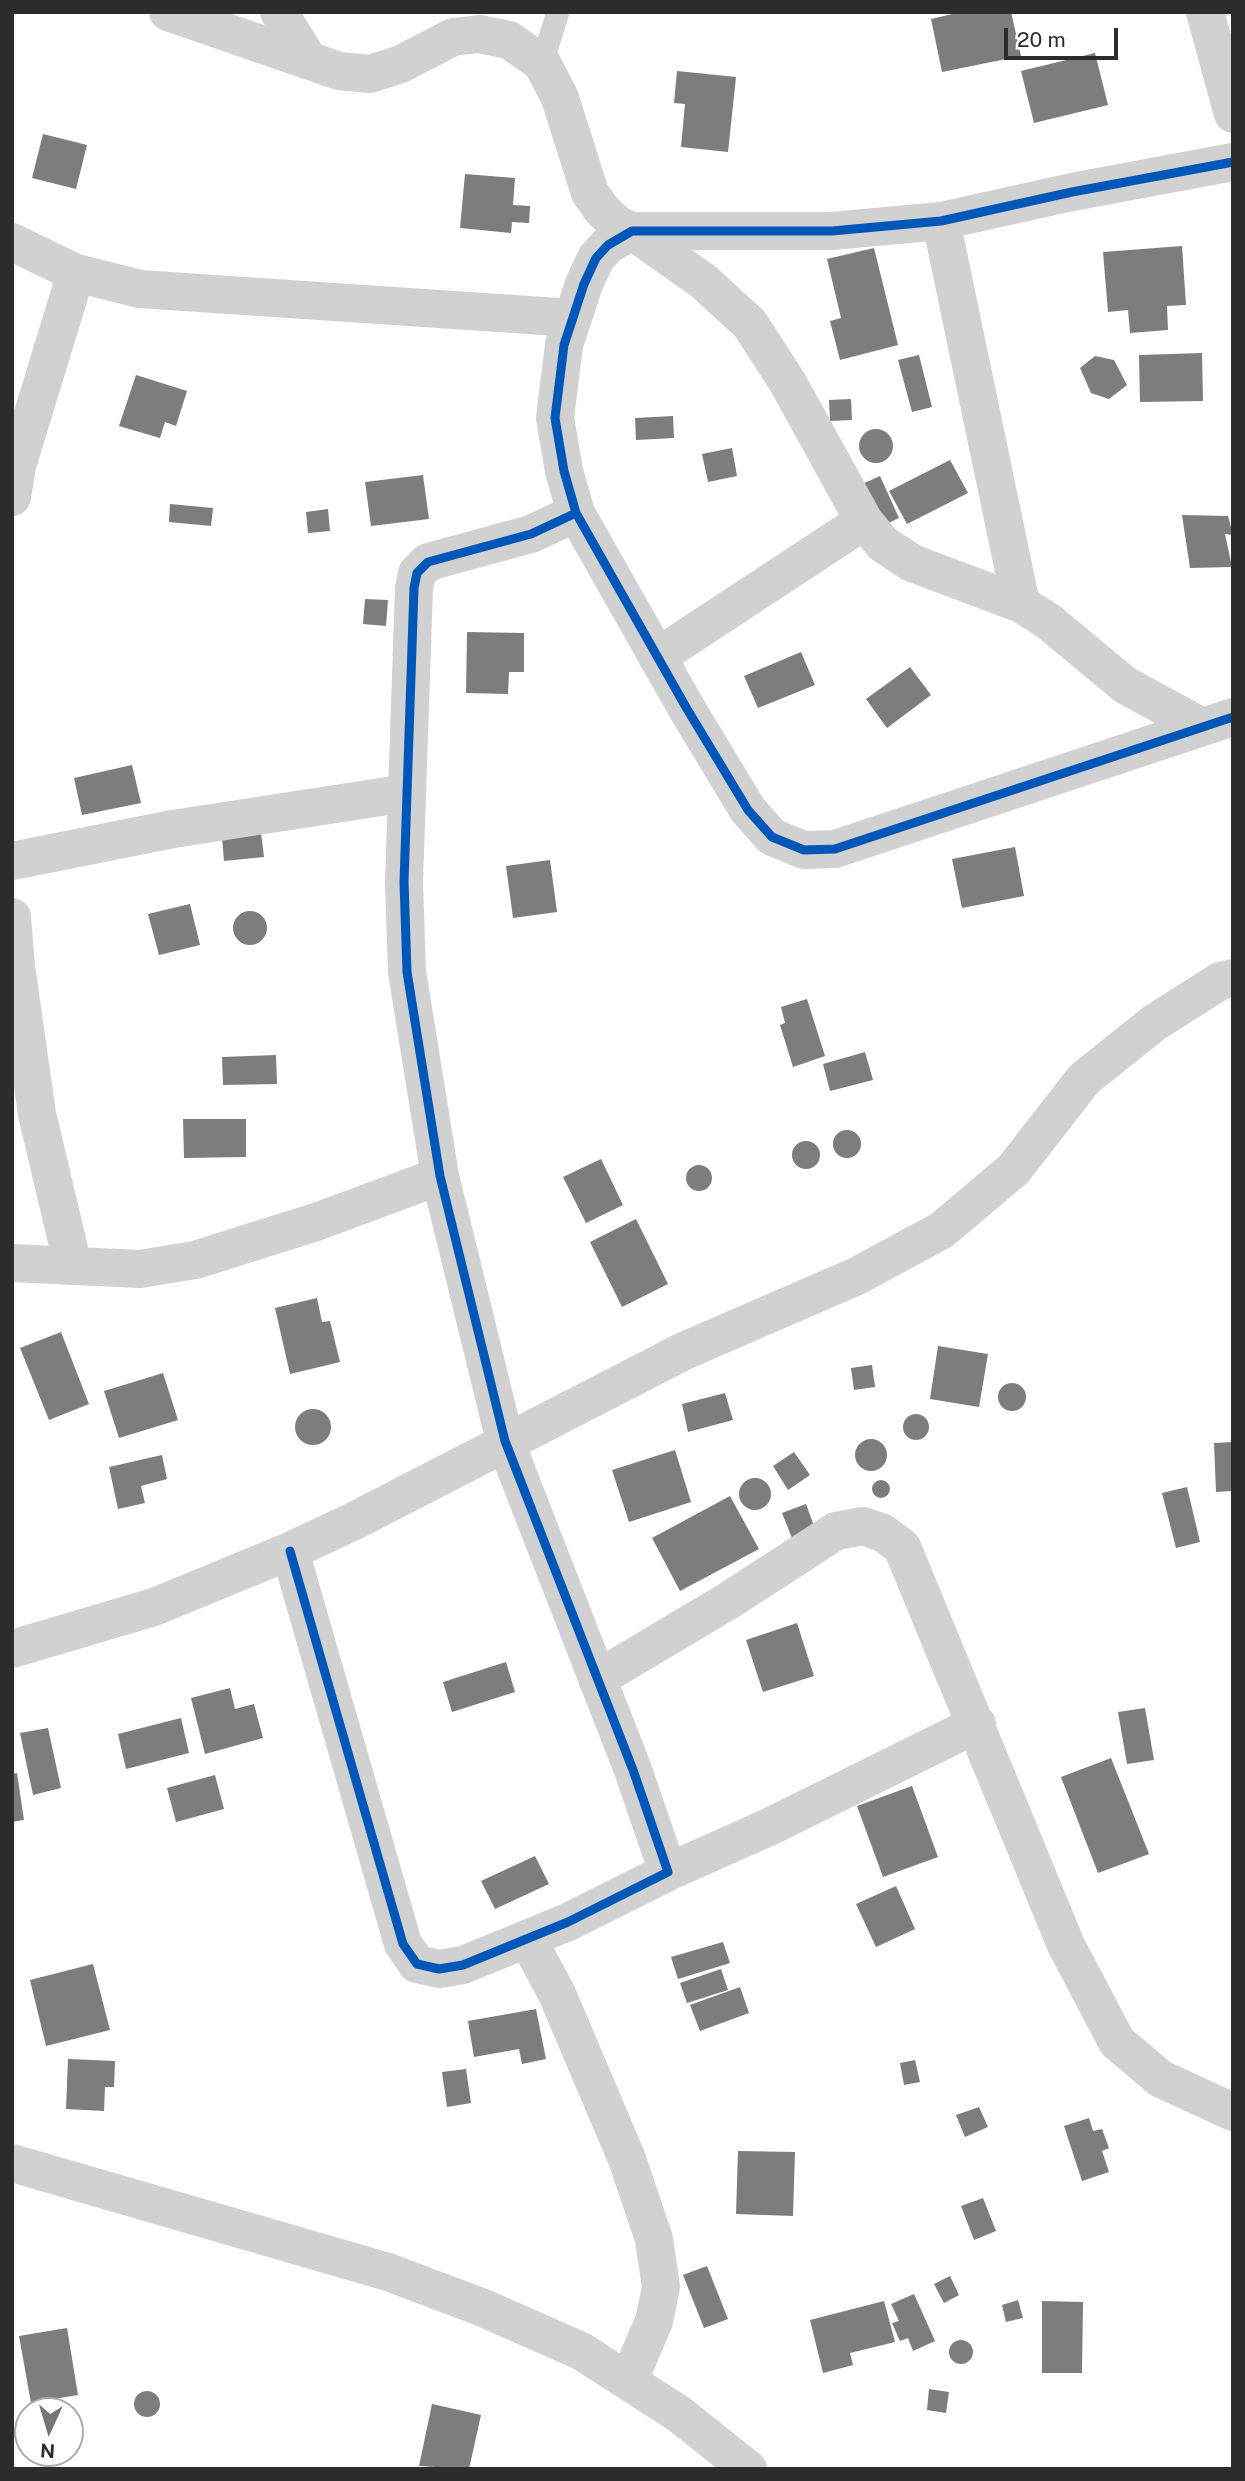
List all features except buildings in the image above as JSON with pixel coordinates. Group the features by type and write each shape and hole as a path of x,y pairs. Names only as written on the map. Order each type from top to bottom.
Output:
{"street":[{"path":"168,12 340,71 370,75 401,64 453,37 479,34 509,40 542,63 560,98 590,193 618,225 632,231 703,281 750,324 788,383 864,521 883,544 912,563 1021,604 1048,621 1125,685 1217,722"},
{"path":"279,12 309,61"},
{"path":"1205,12 1233,114"},
{"path":"1217,722 859,843 835,849 804,850 772,837 748,810 576,513 564,471 555,418 564,345 596,258 608,245 632,231 832,231 941,221 1072,192 1233,162"},
{"path":"941,221 1021,604"},
{"path":"12,242 76,273 141,289 573,318"},
{"path":"12,497 17,466 76,273"},
{"path":"576,513 531,534 428,562 417,573 414,588 404,882 407,972 440,1176 505,1441 633,1770 668,1872"},
{"path":"657,657 864,521"},
{"path":"12,861 173,829 407,793"},
{"path":"12,917 16,966 37,1114 73,1266"},
{"path":"12,1649 155,1608 290,1551 354,1521 684,1351 856,1276 942,1230 1014,1169 1084,1079 1154,1023 1220,981 1233,978"},
{"path":"12,1263 140,1269 195,1260 316,1222 440,1176"},
{"path":"597,1679 728,1601 836,1531 863,1526 883,1533 902,1547 1066,1945 1116,2042 1161,2078 1208,2103 1233,2112"},
{"path":"290,1551 403,1944 417,1964 439,1969 463,1965 528,1940 668,1872 769,1827 977,1724"},
{"path":"528,1940 556,1994 627,2160 654,2239 661,2287 654,2320 629,2380"},
{"path":"12,2163 388,2272 481,2306 582,2351 679,2414 748,2469"}],"lane":[{"path":"542,63 558,12"}],"cycle path":[{"path":"1233,162 1072,192 941,221 832,231 632,231 608,245 596,258 584,284 564,345 555,418 564,471 576,513 687,709 748,810 772,837 804,850 835,849 1233,717"},
{"path":"290,1551 403,1944 417,1964 439,1969 463,1965 568,1922 668,1872 633,1770 505,1441 440,1176 407,972 404,882 414,588 417,573 428,562 531,534 576,513"}]}
